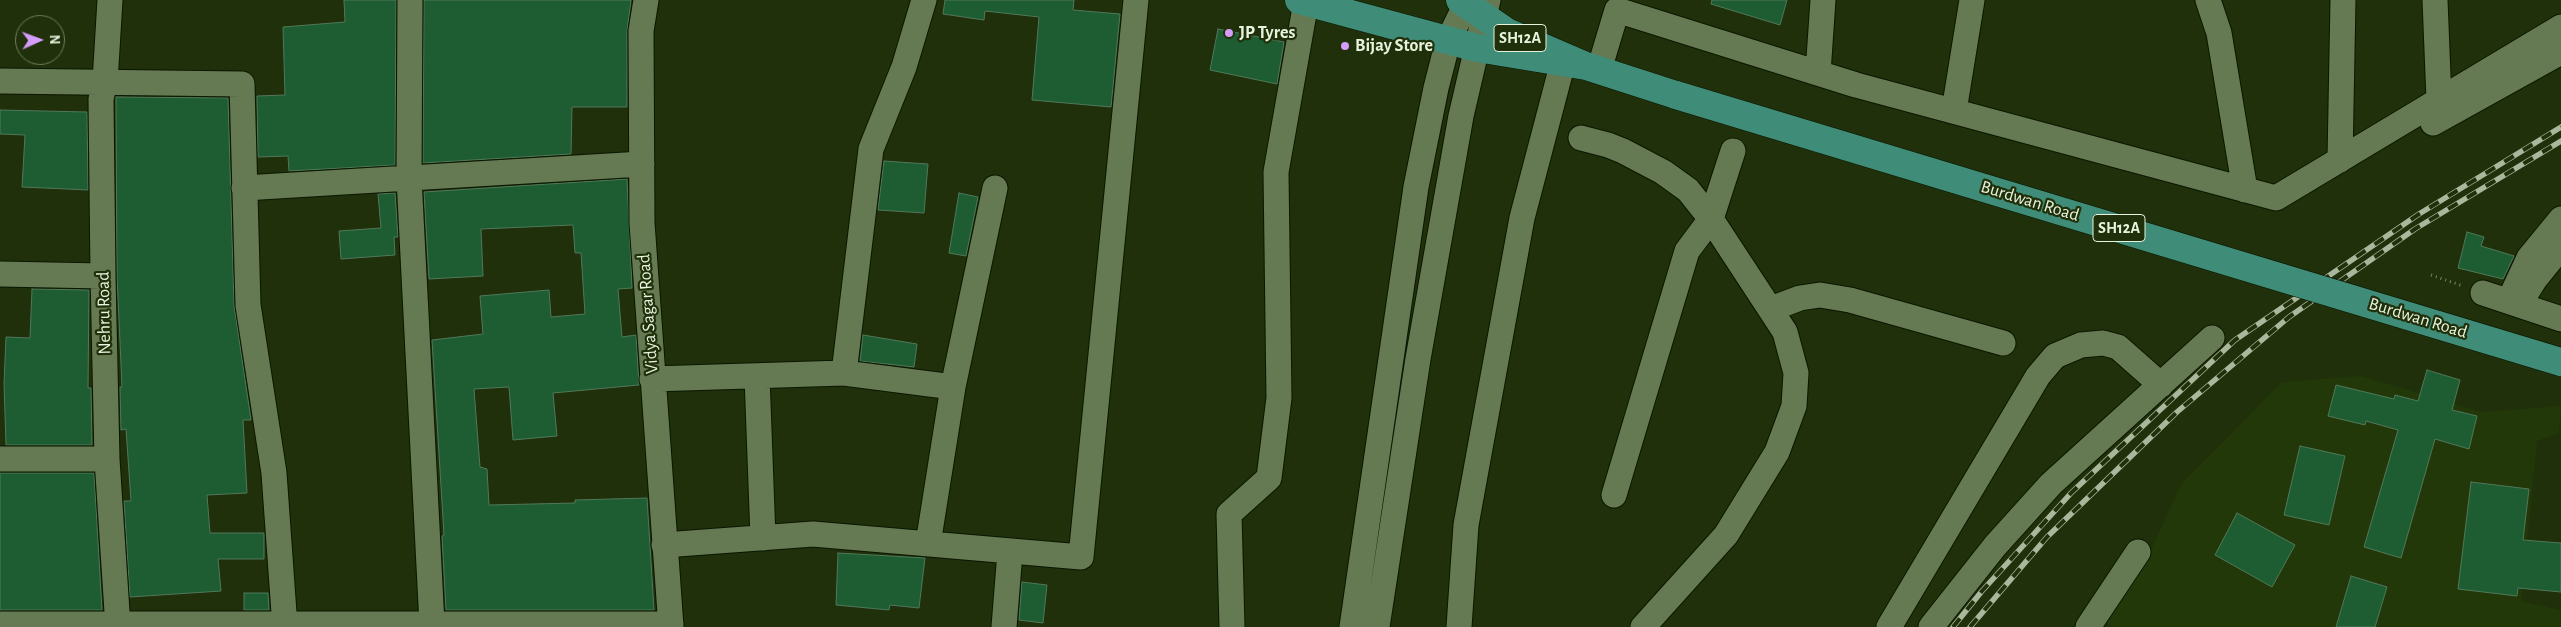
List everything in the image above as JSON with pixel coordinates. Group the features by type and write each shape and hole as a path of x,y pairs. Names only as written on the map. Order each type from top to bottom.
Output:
{"main road":[{"name":"Burdwan Road","path":"1303,1 1477,48 1582,66 2561,362"},
{"name":"Burdwan Road","path":"1474,4 1507,32 1582,66"}],"street":[{"name":"Nehru Road","path":"110,0 106,82 102,100 103,276 107,460 118,626"},
{"path":"410,0 409,178 432,624"},
{"name":"Vidya Sagar Road","path":"646,0 641,31 642,222 671,626"},
{"path":"844,373 871,150 904,67 924,0"},
{"path":"664,546 813,534 1081,557 1136,0"},
{"path":"1818,73 1823,0"},
{"path":"1954,111 1972,0"},
{"path":"2208,0 2219,34 2245,190"},
{"path":"2340,160 2343,0"},
{"path":"2435,0 2440,100"},
{"path":"1232,627 1229,514 1269,478 1279,398 1276,172 1303,1"},
{"path":"1352,627 1416,187 1436,88 1448,41 1474,4"},
{"path":"1377,627 1418,360 1461,116 1477,48 1474,4"},
{"path":"1459,627 1466,525 1522,218 1582,66 1617,10 1818,73 2276,198 2561,27"},
{"path":"2409,118 2417,125 2430,125 2561,52"},
{"path":"0,81 242,84 248,306 274,473 285,626"},
{"path":"1581,138 1608,145 1663,172 1688,190 1711,219 1785,332 1796,372 1794,406 1778,452 1726,535 1643,627"},
{"path":"1614,495 1688,251 1711,219 1732,151"},
{"path":"244,188 642,164"},
{"path":"928,544 953,387 995,188"},
{"path":"2514,303 2528,276 2542,239 2561,219"},
{"path":"2528,276 2561,247"},
{"path":"0,274 103,276"},
{"path":"2483,292 2561,319"},
{"path":"1770,309 1800,298 1820,295 1850,300 2003,343"},
{"path":"1931,627 1995,546 2051,484 2212,338"},
{"path":"1889,627 2038,376 2055,356 2081,345 2103,343 2111,345 2118,347 2161,385"},
{"path":"652,379 844,373 953,387"},
{"path":"756,376 763,538"},
{"path":"0,459 107,460"},
{"path":"1004,627 1010,552"},
{"path":"2088,627 2138,552"},
{"path":"0,624 118,626 432,624 671,626"}],"path":[{"path":"2431,275 2483,292"}],"shaded area":[{"path":"2361,376 2482,412 2561,406 2559,433 2537,441 2521,601 2561,610 2561,627 2114,627 2104,622 2145,563 2181,484 2282,382"}],"building":[{"path":"344,0 396,0 395,165 289,171 288,156 258,157 257,96 285,95 283,27 345,22"},
{"path":"424,0 631,0 627,31 627,107 572,107 571,154 423,163"},
{"path":"945,0 1074,0 1073,10 1120,14 1111,107 1032,100 1039,17 985,11 984,20 943,14"},
{"path":"1712,0 1787,0 1780,25 1711,4"},
{"path":"1218,29 1284,42 1277,84 1210,70"},
{"path":"116,97 228,98 234,305 251,420 243,420 247,493 207,495 210,533 264,533 264,559 218,559 221,591 130,597 124,501 131,501 126,429 121,430 120,387 122,387 117,276"},
{"path":"0,110 87,112 88,190 22,187 25,135 0,134"},
{"path":"884,161 928,164 924,213 878,210"},
{"path":"627,179 632,288 618,289 622,337 636,335 639,385 553,393 557,436 513,440 509,387 474,389 480,467 487,469 489,505 575,503 575,500 647,498 654,610 446,610 442,536 444,535 432,340 483,334 480,296 549,290 551,317 585,314 581,253 575,253 573,225 481,229 483,276 429,279 424,192"},
{"path":"395,193 398,237 394,237 395,255 341,259 339,231 381,228 378,194"},
{"path":"959,193 978,197 966,256 949,253"},
{"path":"2467,232 2484,237 2481,246 2514,256 2503,279 2458,268"},
{"path":"32,289 89,290 88,388 91,388 92,445 6,445 4,384 6,337 30,338"},
{"path":"863,335 917,344 914,367 860,361"},
{"path":"2427,370 2460,380 2452,410 2477,416 2469,449 2435,439 2401,558 2364,547 2398,430 2366,421 2365,425 2328,416 2336,385 2394,399 2395,395 2418,401"},
{"path":"2300,446 2345,456 2329,525 2284,515"},
{"path":"0,473 94,473 102,610 0,610"},
{"path":"2471,482 2529,489 2523,540 2561,543 2561,592 2518,588 2517,596 2458,589"},
{"path":"2237,513 2295,545 2272,587 2215,555"},
{"path":"838,553 925,558 919,608 890,605 889,610 836,605"},
{"path":"2351,576 2387,587 2375,627 2336,627"},
{"path":"1022,582 1047,585 1043,623 1019,620"},
{"path":"244,593 268,593 269,610 244,610"}],"railway":[{"path":"1953,627 1982,591 2072,492 2235,340 2419,214 2561,127"},
{"path":"1970,627 2047,537 2177,412 2289,317 2415,229 2561,141"}],"place":[{"name":"JP Tyres","path":"1229,33"},
{"name":"Bijay Store","path":"1345,46"}]}
